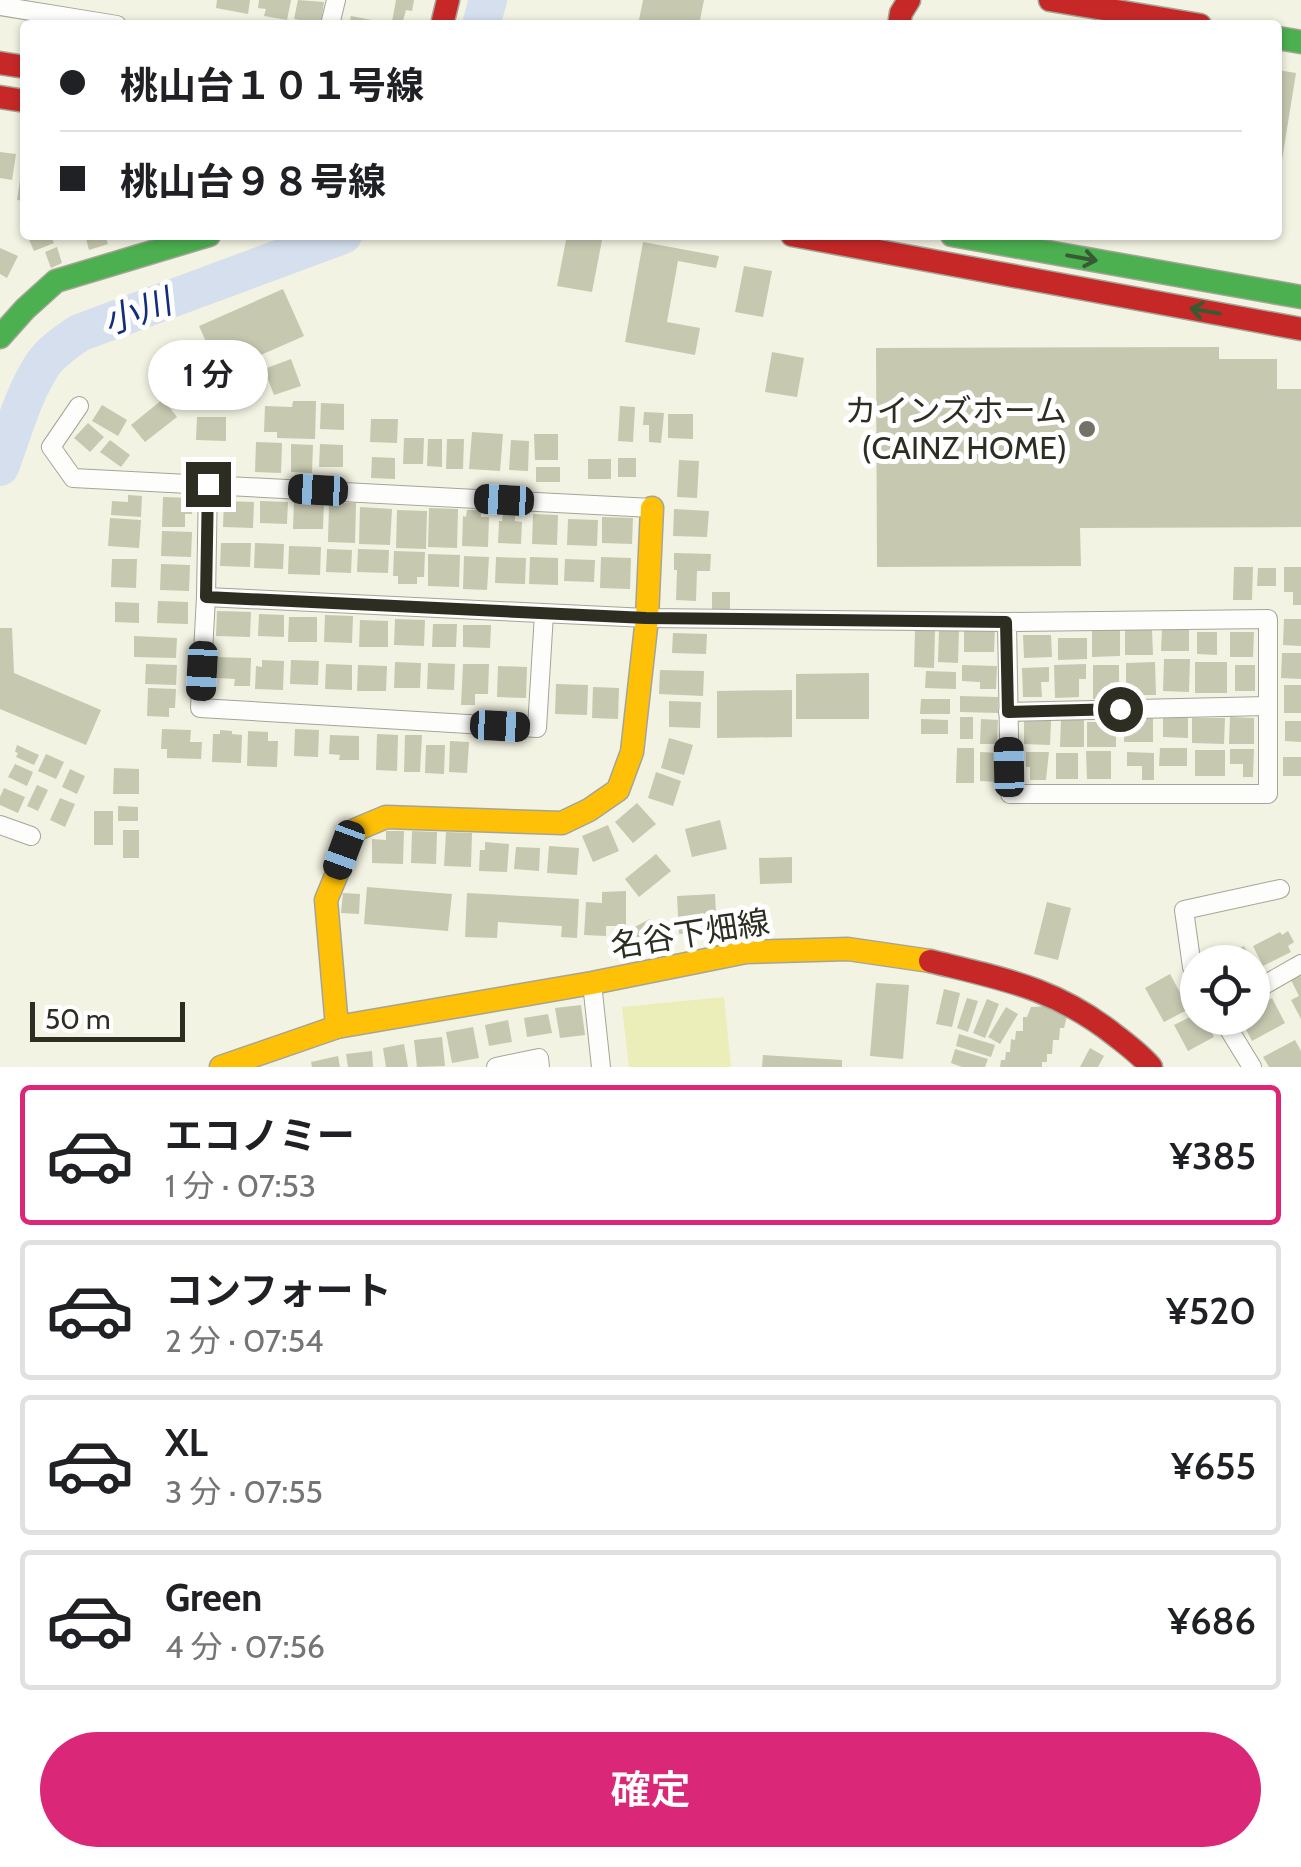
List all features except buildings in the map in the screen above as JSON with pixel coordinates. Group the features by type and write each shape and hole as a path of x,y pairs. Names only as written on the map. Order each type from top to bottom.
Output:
{"street":[{"path":"1050,0 1170,20"},
{"path":"0,6 86,20"},
{"path":"0,337 56,281 191,240"},
{"path":"980,240 1301,297"},
{"path":"864,241 1301,328"},
{"path":"79,406 51,446 73,478 652,508 646,618 632,752 618,790 562,823 386,817 355,830 326,900 336,1027"},
{"path":"208,484 200,708 538,728 544,614"},
{"path":"206,597 646,618 1006,622 1268,619 1268,794 1010,794 1006,622"},
{"path":"1008,712 1268,706"},
{"path":"0,825 31,836"},
{"path":"1190,945 1184,910 1280,889"},
{"name":"名谷下畑線","path":"221,1067 336,1027 592,984 746,952 848,949 920,958 1024,984 1095,1019 1151,1067"},
{"path":"1270,982 1301,964"},
{"path":"592,984 601,1067"},
{"path":"1232,1035 1252,1067"},
{"path":"496,1067 539,1058 540,1067"}],"green space":[{"path":"724,997 731,1067 629,1067 622,1007"}],"waterway":[{"name":"小川","path":"482,20 488,0"},
{"name":"小川","path":"0,467 24,401 43,364 79,333 330,240"}],"traffic: fast":[{"path":"1282,39 1301,42"},
{"path":"0,337 56,281 192,240"},
{"path":"980,240 1301,297"}],"traffic: slow":[{"path":"337,1027 326,900 355,830 386,817 562,823 618,790 632,752 647,618 652,508"},
{"path":"221,1067 337,1027 746,952 848,949 930,961"}],"traffic: jam":[{"path":"443,20 448,0"},
{"path":"900,20 909,0"},
{"path":"1050,0 1170,20"},
{"path":"0,63 20,66"},
{"path":"0,97 20,100"},
{"path":"819,240 1301,329"},
{"path":"930,961 1050,996 1094,1020 1151,1067"}],"place":[{"name":"カインズホーム (CAINZ HOME)","path":"1087,429"}],"route":[{"path":"208,484 206,597 646,618 1006,622 1008,712 1120,709"}]}
